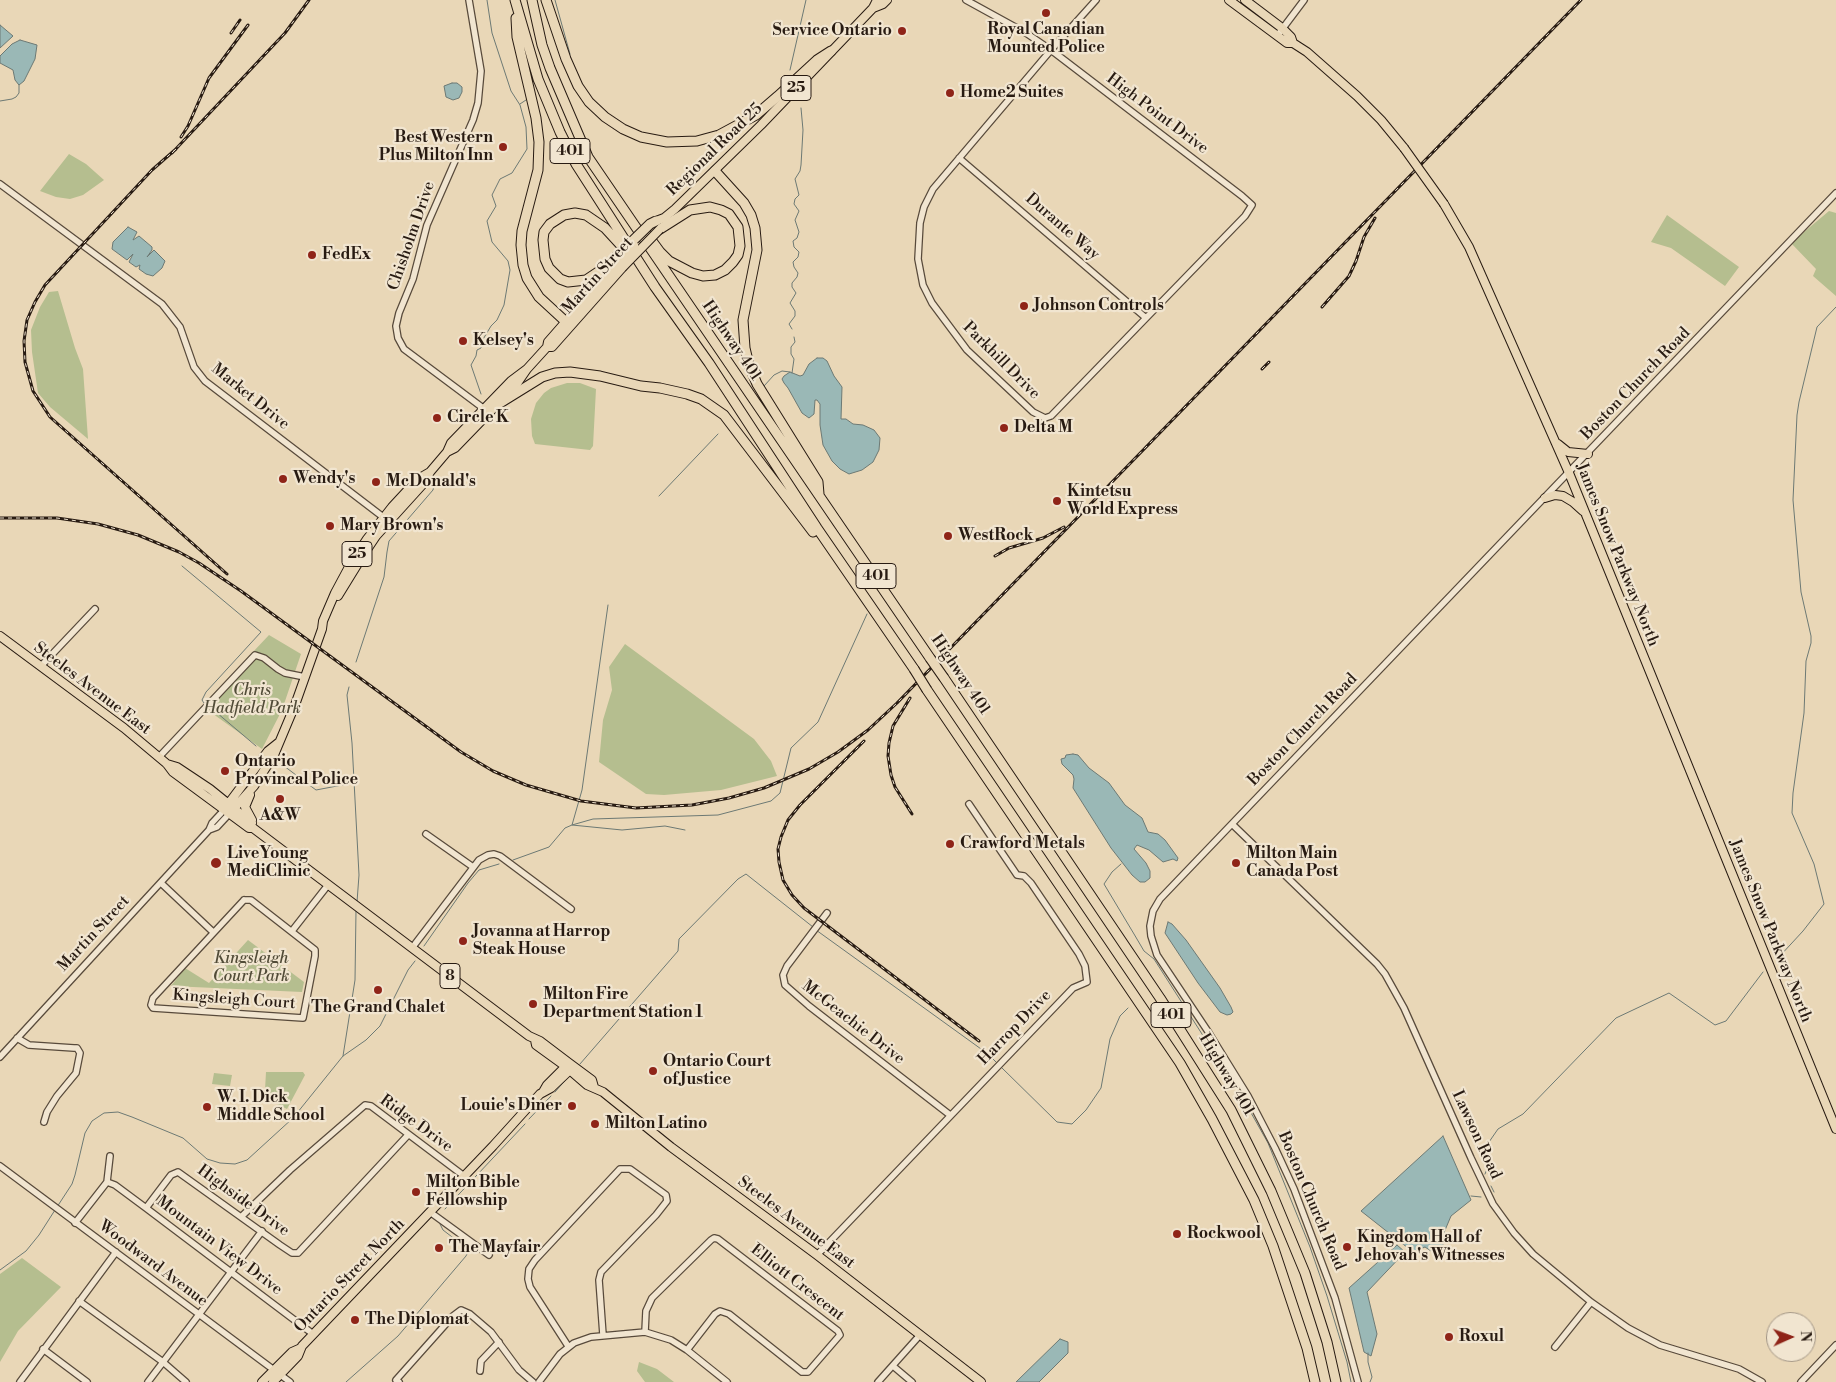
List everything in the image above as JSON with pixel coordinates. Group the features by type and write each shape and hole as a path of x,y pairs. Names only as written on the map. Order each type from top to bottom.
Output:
{"highway":[{"name":"Highway 401","path":"515,0 538,79 560,132 589,185 709,363 828,545 1175,1055 1212,1119 1254,1200 1273,1246 1307,1348 1316,1382"},
{"path":"515,0 518,37 540,142 538,170 522,231 523,265 527,278 538,297 565,321"},
{"name":"Highway 401","path":"532,0 542,45 588,157 819,496 874,573 1160,998 1231,1110 1271,1190 1305,1273 1327,1342 1336,1382"},
{"path":"546,0 566,59 578,86 589,102 605,117 623,129 641,137 667,142 697,141 719,135 756,115 817,60 831,51"},
{"path":"715,171 744,204 755,228 757,250 743,320 745,348 749,365 757,384 818,482 819,496"},
{"path":"620,205 637,220 660,252 669,261 692,273 704,276 715,275 725,270 738,255 740,246 738,227 729,214 721,210 710,208 690,210 660,223 650,224 618,263 601,270 586,280 568,282 560,279 549,268 545,259 542,240 544,232 550,224 564,215 574,214 591,218 616,239 656,287"},
{"path":"500,403 542,377 555,373 570,372 584,372 641,386 687,394 701,399 724,415 818,538 828,545"}],"main road":[{"name":"Regional Road 25","path":"660,223 715,171 873,8 877,0"},
{"name":"Regional Road 25","path":"873,8 887,0"},
{"name":"James Snow Parkway North","path":"1228,0 1287,43 1293,43 1307,52 1356,96 1404,148 1444,204 1469,247 1569,473 1836,1129"},
{"name":"James Snow Parkway North","path":"1245,0 1282,28 1291,37 1293,43"},
{"name":"Martin Street","path":"487,411 500,403 516,385 527,369 547,347 548,342 565,321 618,263"},
{"name":"Martin Street","path":"547,347 552,346 618,263"},
{"name":"Martin Street","path":"230,809 254,786 274,755 295,705 322,629 323,621 342,578 367,538 386,519 418,479 430,472 447,452 455,448 511,381 527,369"},
{"path":"1554,440 1568,452 1588,454"},
{"path":"1545,498 1555,495 1563,496 1574,502 1586,514"},
{"name":"Steeles Avenue East","path":"0,636 124,728 167,764 173,772 253,826 328,885 535,1040 536,1046 569,1066 587,1085 603,1092 671,1147 982,1382"},
{"name":"Martin Street","path":"230,809 268,751 278,743"},
{"path":"253,826 245,807 254,786"},
{"name":"Ontario Street North","path":"273,1382 277,1372 292,1352 301,1348 543,1092 551,1088 569,1066"},
{"name":"Ontario Street North","path":"262,1382 277,1372"}],"street":[{"name":"Chisholm Drive","path":"469,0 481,71 478,103 473,120 427,225 412,279 396,326 398,338 404,349 487,411"},
{"name":"High Point Drive","path":"966,0 1026,33 1051,50 1242,196 1252,206"},
{"name":"Parkhill Drive","path":"1096,0 932,189 923,210 918,238 918,259 923,285 932,303 964,347 1033,412 1042,418 1051,416 1245,216 1252,206"},
{"path":"1277,36 1304,0"},
{"name":"Durante Way","path":"960,158 1146,318"},
{"name":"Market Drive","path":"0,184 162,304 180,326 194,367 205,381 386,519"},
{"name":"Boston Church Road","path":"1358,1382 1327,1274 1307,1220 1275,1148 1248,1096 1157,955 1151,936 1151,918 1160,899 1836,193"},
{"path":"41,666 96,609"},
{"path":"159,757 255,655 258,655 285,673 305,677"},
{"name":"Harrop Drive","path":"816,1255 1073,988 1087,982 1085,966 1079,954 1031,883 1024,876 1017,875 969,804"},
{"name":"Martin Street","path":"0,1057 161,883 209,830 212,823 230,809"},
{"name":"Lawson Road","path":"1232,824 1381,970 1404,1008 1471,1158 1494,1204 1514,1233 1533,1254 1591,1302 1628,1328 1660,1346 1691,1356 1723,1363 1739,1369 1762,1382"},
{"path":"426,834 472,868"},
{"path":"412,948 472,868 484,856 497,855 571,909"},
{"path":"161,883 213,932"},
{"path":"292,931 328,885"},
{"name":"Kingsleigh Court","path":"251,900 311,946 315,954 303,1018 153,1008 151,1005 153,998 213,932 240,903 251,900"},
{"name":"McGeachie Drive","path":"827,913 787,966 783,975 785,985 790,991 950,1115"},
{"path":"17,1038 29,1045 77,1048 80,1053 76,1074 57,1096 47,1112 44,1122"},
{"name":"Ridge Drive","path":"242,1216 290,1170 365,1105 371,1106 464,1176"},
{"name":"Highside Drive","path":"146,1208 171,1174 178,1172 292,1252 298,1253 408,1134"},
{"path":"75,1223 107,1182 110,1156"},
{"name":"Woodward Avenue","path":"0,1166 290,1382"},
{"path":"568,1346 530,1287 528,1279 529,1269 535,1260 620,1169 630,1169 666,1195 667,1201 601,1272 599,1280 603,1335"},
{"name":"Mountain View Drive","path":"107,1182 115,1185 313,1334"},
{"path":"430,1212 488,1256"},
{"path":"148,1382 262,1231"},
{"name":"Elliott Crescent","path":"645,1332 646,1311 652,1298 714,1238 718,1239 838,1331 840,1335 808,1372 802,1372 725,1311 720,1311 715,1314 687,1350"},
{"path":"20,1382 116,1252"},
{"path":"79,1301 163,1362 186,1382"},
{"path":"1555,1346 1591,1302"},
{"path":"398,1382 396,1380 459,1311 464,1310 492,1332 519,1370 533,1382"},
{"path":"539,1382 568,1346 591,1337 645,1332 671,1340 687,1350 727,1382"},
{"path":"878,1382 920,1335"},
{"path":"480,1371 481,1361 499,1342"},
{"path":"1801,1382 1836,1345"},
{"path":"43,1349 87,1382"},
{"path":"893,1366 912,1382"}],"green space":[{"path":"69,154 86,164 104,180 83,195 70,199 56,197 40,191"},
{"path":"1829,211 1836,213 1836,296 1813,276 1816,269 1791,243"},
{"path":"1667,215 1739,267 1725,286 1671,248 1651,242"},
{"path":"58,291 83,369 88,439 50,407 38,393 31,330 40,307 49,292"},
{"path":"567,383 580,383 596,389 593,446 590,450 535,444 532,436 531,419 536,403 551,388"},
{"name":"Chris Hadfield Park","path":"269,635 301,654 282,710 262,749 202,706"},
{"path":"625,644 754,739 771,761 777,776 721,790 664,795 646,794 599,762 603,720 612,690 609,667"},
{"name":"Kingsleigh Court Park","path":"248,940 304,982 302,992 171,986 185,968 209,983"},
{"path":"266,1072 303,1072 305,1075 287,1109 271,1101 265,1090"},
{"path":"214,1073 232,1075 230,1086 212,1084"},
{"path":"22,1258 61,1287 18,1331 0,1362 0,1274"},
{"path":"639,1362 657,1369 674,1382 645,1382 637,1371"}],"water":[{"path":"0,25 13,36 0,48"},
{"path":"20,40 37,45 35,59 24,81 19,85 15,80 13,70 0,63 0,56 12,44"},
{"path":"457,83 462,87 459,98 453,100 446,97 444,86"},
{"path":"128,227 137,232 133,240 139,236 152,247 147,257 154,250 165,261 162,268 153,276 139,269 140,265 136,267 129,262 133,254 127,260 112,249 113,242"},
{"path":"817,358 823,358 827,361 842,387 841,419 846,419 853,424 863,425 874,430 880,438 879,450 873,462 862,470 849,474 832,461 823,445 820,425 820,404 815,400 814,414 809,418 802,413 782,379 790,372 800,376 803,375 809,364"},
{"path":"1066,755 1078,755 1089,768 1109,783 1125,805 1142,818 1148,832 1158,834 1165,840 1178,858 1177,861 1173,859 1163,862 1149,850 1137,845 1134,849 1146,863 1150,871 1150,878 1145,882 1140,882 1132,875 1111,848 1073,788 1073,775 1062,764 1061,759 1065,758"},
{"path":"1168,922 1186,940 1220,988 1231,1007 1233,1012 1231,1014 1227,1015 1220,1012 1198,983 1165,933"},
{"path":"1443,1136 1471,1200 1451,1216 1443,1235 1443,1259 1425,1247 1413,1252 1361,1211"},
{"path":"1397,1245 1405,1252 1367,1292 1377,1334 1371,1356 1364,1352 1349,1288"},
{"path":"1060,1339 1068,1342 1068,1353 1039,1382 1016,1382"}],"waterway":[{"path":"481,394 471,365 477,350 481,348 482,341 497,320 504,305 510,270 508,261 492,242 487,221 496,206 492,195 500,179 512,173 527,149 526,127 520,105 511,91 492,33 487,0"},
{"path":"555,0 570,54"},
{"path":"790,70 806,0"},
{"path":"0,101 16,97 19,93 19,85"},
{"path":"520,104 526,100"},
{"path":"792,329 789,324 795,316 795,311 790,303 796,293 792,283 798,273 793,262 798,257 799,252 794,247 793,241 797,238 799,232 795,220 799,211 794,204 795,199 799,195 795,179 801,165 803,130 801,108"},
{"path":"1779,957 1824,904 1814,864 1792,813 1804,713 1806,661 1811,643 1801,592 1793,500 1799,402 1817,327 1836,307"},
{"path":"792,373 794,359 791,354 791,347 795,342 794,337"},
{"path":"764,386 774,375 782,371 790,372"},
{"path":"659,496 718,434"},
{"path":"356,662 384,577 389,541 433,490 435,480"},
{"path":"182,566 261,632 206,692 202,700 204,703"},
{"path":"608,605 582,790 572,825 593,819 718,815 771,801 780,793 791,748 818,722 867,614"},
{"path":"349,687 347,695 352,743 359,875 357,902"},
{"path":"210,707 256,746"},
{"path":"284,766 316,790 353,783"},
{"path":"513,860 549,847 565,828 572,825 622,830 665,826 685,830"},
{"path":"424,946 479,870 499,864"},
{"path":"1121,864 1112,872 1104,884 1144,951 1154,959 1241,1095 1268,1143 1310,1247 1327,1296 1347,1362 1351,1382"},
{"path":"580,1064 678,951 679,939 738,879 746,874 813,927"},
{"path":"343,1056 355,980 356,911"},
{"path":"816,930 988,1054 998,1064"},
{"path":"57,1207 72,1184 85,1133 92,1121 104,1113 118,1112 183,1138 207,1159 220,1163 235,1164 247,1160 293,1118 343,1056 366,1040 380,1026 408,970 415,961"},
{"path":"1485,1174 1490,1162 1489,1142 1498,1129 1523,1114 1616,1018 1669,993 1715,1025 1726,1021 1763,972"},
{"path":"1001,1067 1057,1122 1072,1124 1086,1110 1101,1088 1110,1039 1120,1016 1128,1008"},
{"path":"555,1092 569,1076"},
{"path":"529,1119 551,1096"},
{"path":"445,1209 525,1124"},
{"path":"1491,1186 1494,1192"},
{"path":"1471,1196 1481,1197"},
{"path":"0,1270 26,1251 55,1210"},
{"path":"346,1382 398,1336 466,1256 469,1250 443,1230 440,1224"},
{"path":"1368,1353 1372,1377 1370,1382"}],"railway":[{"path":"172,153 285,33 309,0"},
{"path":"0,518 57,518 98,524 138,535 179,552 241,591 461,752 493,771 526,785 581,801 636,808 692,805 729,798 764,788 809,769 838,752 868,730 897,703 1581,0"},
{"path":"231,33 240,20"},
{"path":"181,137 188,126 209,78 248,25"},
{"path":"176,149 152,170 45,285 27,320 24,341 25,362 33,391 50,417 227,574"},
{"path":"1322,307 1349,276 1364,237 1375,218"},
{"path":"1262,369 1269,362"},
{"path":"995,556 1009,548 1043,538 1064,527"},
{"path":"910,698 893,726 888,756 895,787 912,814"},
{"path":"864,741 800,805 788,820 778,849 783,880 792,895 804,908 979,1041"}],"place":[{"name":"Royal Canadian Mounted Police","path":"1046,13"},
{"name":"Service Ontario","path":"902,31"},
{"name":"Home2 Suites","path":"950,93"},
{"name":"Best Western Plus Milton Inn","path":"503,147"},
{"name":"FedEx","path":"312,255"},
{"name":"Johnson Controls","path":"1024,306"},
{"name":"Kelsey's","path":"463,341"},
{"name":"Circle K","path":"437,418"},
{"name":"Delta M","path":"1004,428"},
{"name":"Wendy's","path":"283,479"},
{"name":"McDonald's","path":"376,482"},
{"name":"Kintetsu World Express","path":"1057,501"},
{"name":"Mary Brown's","path":"330,526"},
{"name":"WestRock","path":"948,536"},
{"name":"Ontario Provincal Police","path":"225,771"},
{"name":"A&W","path":"280,799"},
{"name":"Crawford Metals","path":"950,844"},
{"name":"LiveYoung MediClinic","path":"216,863"},
{"name":"Milton Main Canada Post","path":"1236,863"},
{"name":"Jovanna at Harrop Steak House","path":"463,941"},
{"name":"The Grand Chalet","path":"378,990"},
{"name":"Milton Fire Department Station 1","path":"533,1004"},
{"name":"Ontario Court of Justice","path":"653,1071"},
{"name":"Louie's Diner","path":"572,1106"},
{"name":"W. I. Dick Middle School","path":"207,1107"},
{"name":"Milton Latino","path":"595,1124"},
{"name":"Milton Bible Fellowship","path":"416,1192"},
{"name":"Rockwool","path":"1177,1234"},
{"name":"Kingdom Hall of Jehovah's Witnesses","path":"1347,1247"},
{"name":"The Mayfair","path":"439,1248"},
{"name":"The Diplomat","path":"355,1320"},
{"name":"Roxul","path":"1449,1337"}]}
